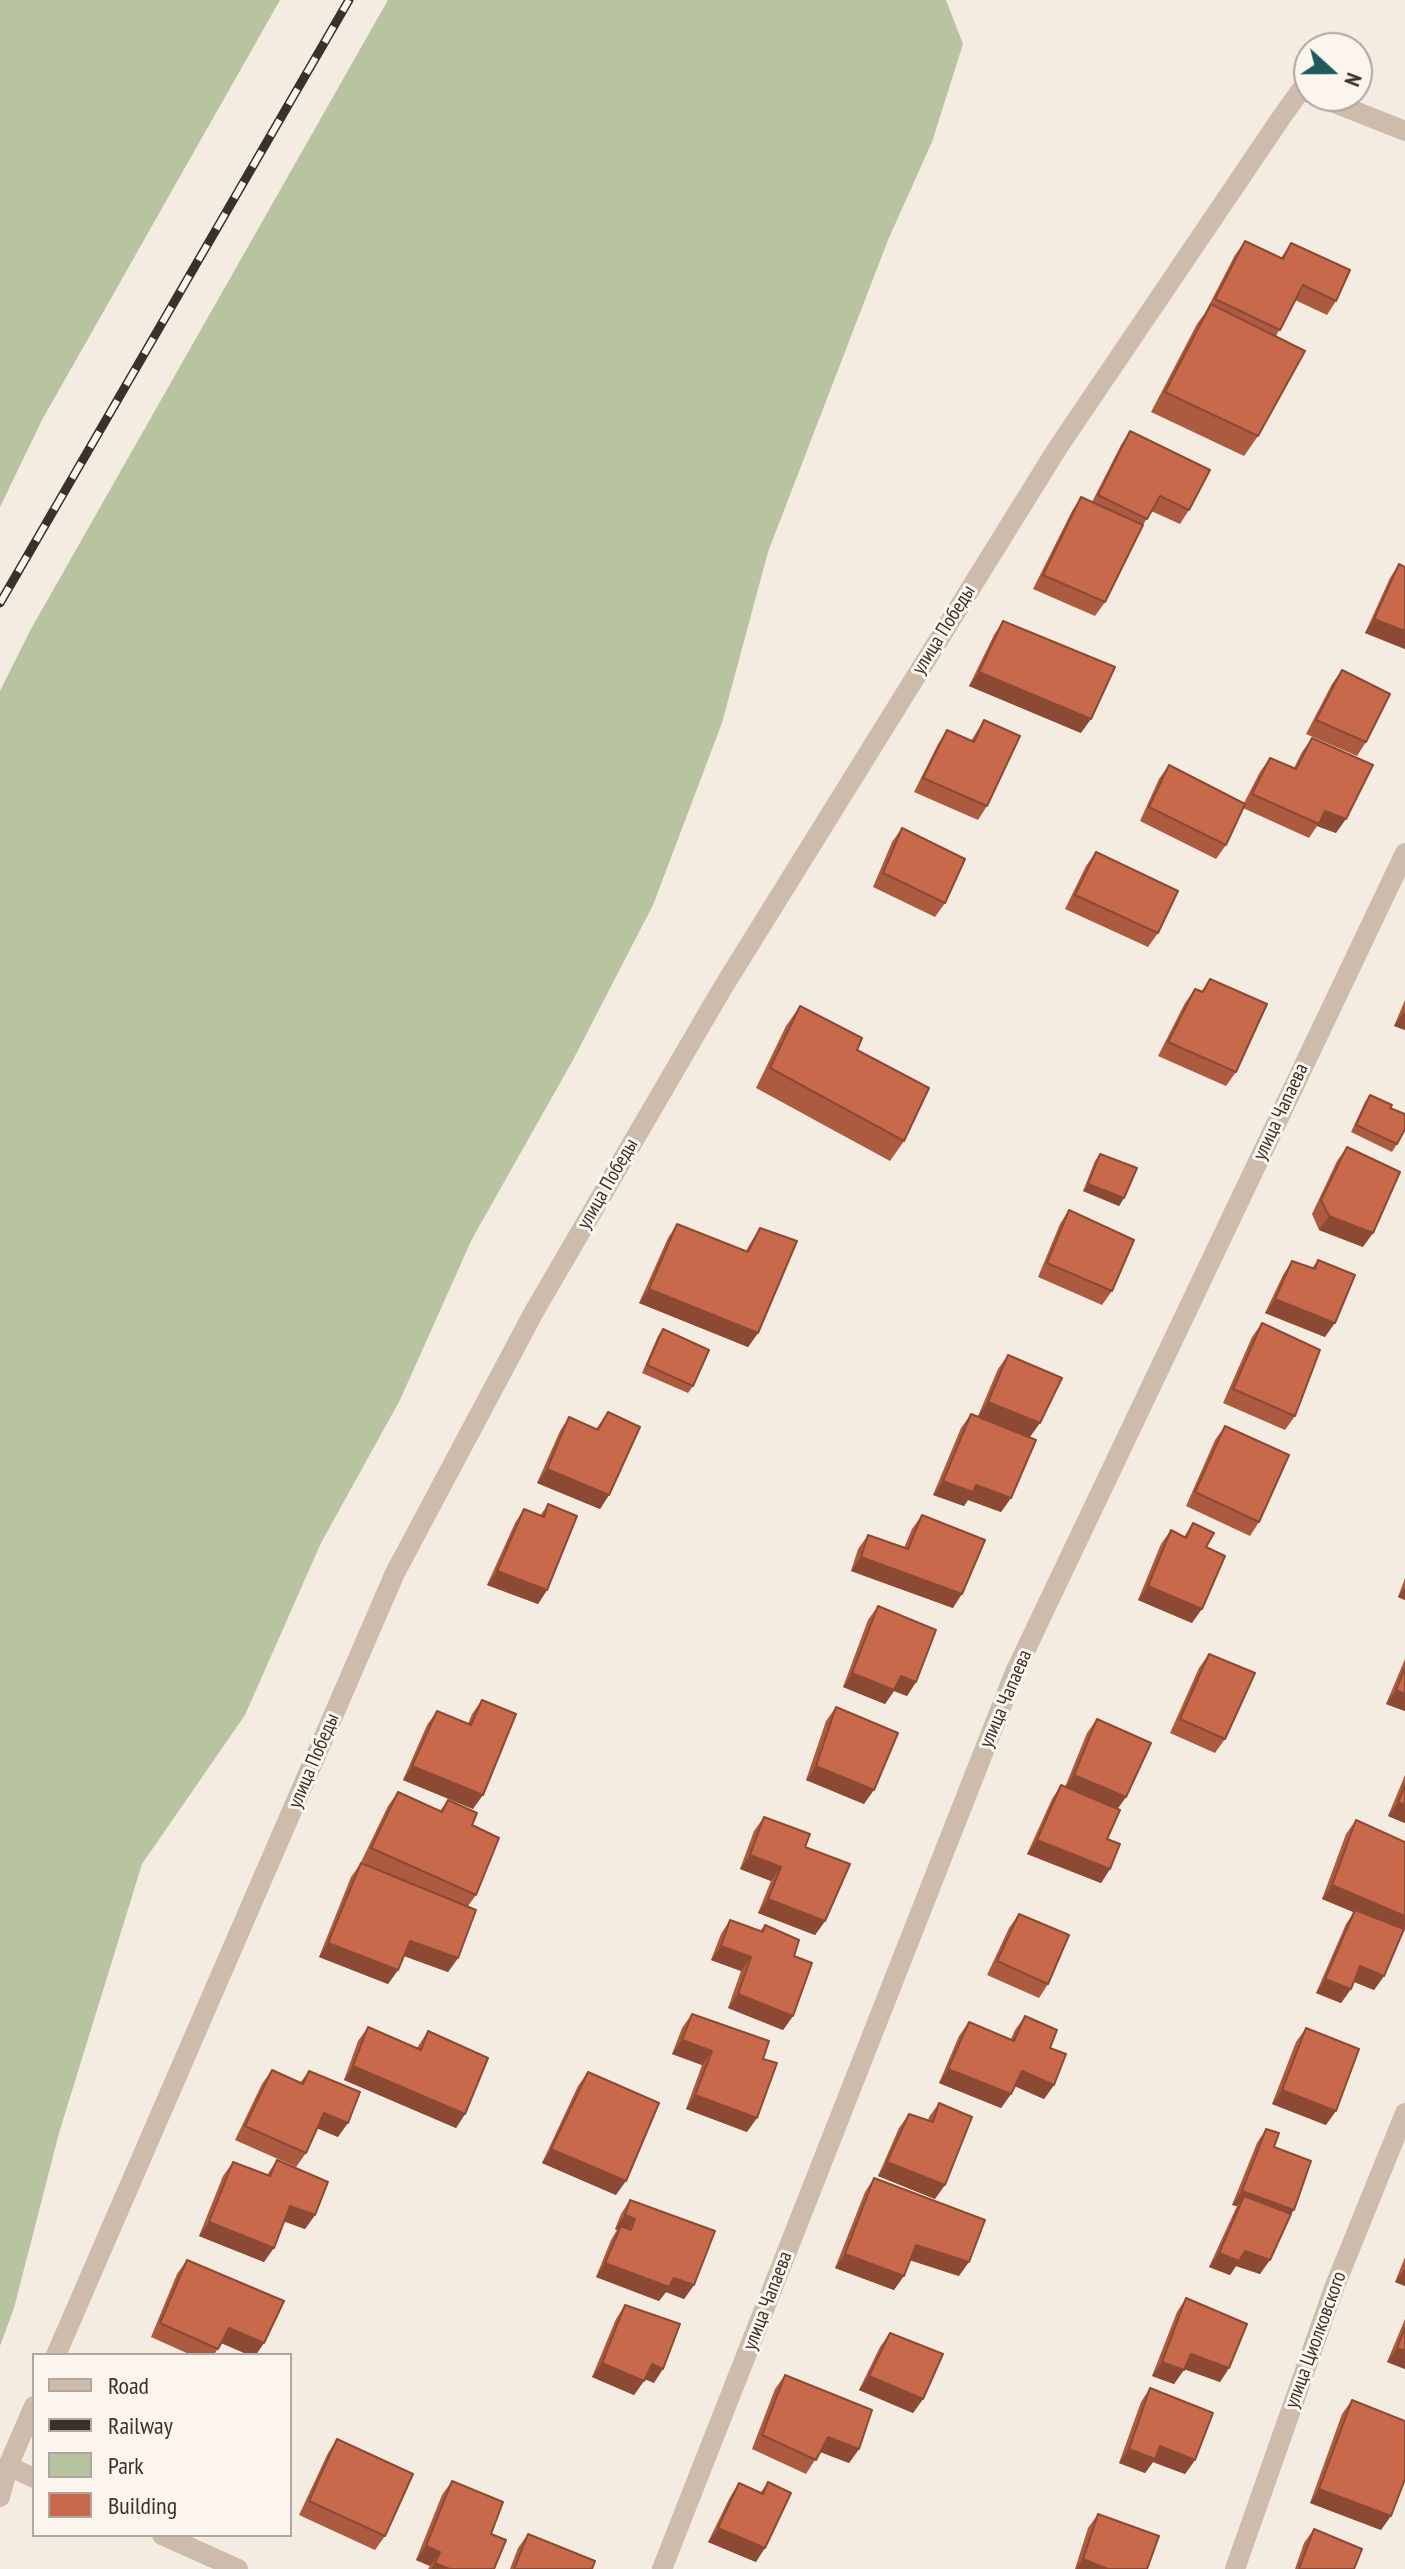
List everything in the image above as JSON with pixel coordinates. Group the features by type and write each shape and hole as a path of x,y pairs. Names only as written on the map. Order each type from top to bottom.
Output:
{"street":[{"name":"улица Победы","path":"57,2353 395,1573 535,1310 722,989 1057,449 1296,112"},
{"path":"1357,112 1405,131"},
{"name":"улица Чапаева","path":"662,2569 1015,1672 1405,853"},
{"name":"улица Циолковского","path":"1235,2569 1334,2288 1405,2113"},
{"path":"0,2497 8,2466 32,2411"},
{"path":"8,2466 32,2477"},
{"path":"166,2537 238,2569"}],"green space":[{"path":"0,0 280,0 42,420 0,507"},
{"path":"388,0 946,0 963,44 932,142 888,240 768,552 722,723 653,905 573,1060 472,1239 400,1400 321,1543 245,1715 142,1864 59,2133 14,2308 0,2346 0,691 31,629"}],"building":[{"path":"1245,241 1283,259 1291,243 1350,270 1336,301 1303,285 1280,330 1215,299"},
{"path":"1211,304 1305,351 1258,436 1165,392"},
{"path":"1130,431 1210,470 1189,510 1160,496 1147,519 1098,495"},
{"path":"1081,497 1143,525 1105,602 1043,575"},
{"path":"1399,564 1405,567 1405,631 1374,619"},
{"path":"1003,621 1115,667 1091,719 979,672"},
{"path":"1342,670 1390,694 1366,742 1316,720"},
{"path":"984,720 1020,736 987,806 923,778 947,730 974,742"},
{"path":"1312,738 1373,765 1346,819 1325,811 1319,824 1252,794 1270,758 1296,769"},
{"path":"1169,765 1245,804 1226,845 1149,807"},
{"path":"902,828 965,859 945,903 883,873"},
{"path":"1096,852 1178,891 1158,933 1075,895"},
{"path":"1210,979 1267,1004 1236,1072 1168,1042 1195,989 1203,992"},
{"path":"800,1006 862,1038 857,1050 929,1088 904,1141 770,1068"},
{"path":"1370,1095 1405,1114 1405,1129 1397,1144 1356,1125"},
{"path":"1347,1147 1400,1172 1373,1233 1329,1216 1321,1200"},
{"path":"1100,1154 1137,1168 1124,1198 1088,1184"},
{"path":"1069,1210 1134,1240 1112,1291 1047,1263"},
{"path":"677,1224 748,1252 760,1228 797,1241 758,1333 649,1289"},
{"path":"1318,1260 1355,1275 1335,1323 1275,1299 1292,1261 1315,1269"},
{"path":"1262,1323 1320,1350 1295,1416 1233,1389"},
{"path":"663,1329 709,1350 693,1386 647,1365"},
{"path":"1008,1355 1062,1378 1040,1423 988,1402"},
{"path":"608,1412 640,1427 609,1495 547,1469 569,1417 598,1430"},
{"path":"971,1414 1036,1440 1011,1498 976,1485 973,1492 943,1481"},
{"path":"1225,1426 1289,1455 1259,1522 1195,1492"},
{"path":"548,1504 577,1516 547,1590 497,1571 524,1509 544,1517"},
{"path":"922,1515 985,1540 962,1594 861,1557 868,1535 908,1549"},
{"path":"1193,1523 1214,1533 1206,1547 1225,1556 1202,1609 1148,1586 1171,1530 1186,1538"},
{"path":"878,1606 936,1630 916,1682 901,1676 894,1690 852,1673"},
{"path":"1209,1654 1255,1673 1225,1739 1180,1719"},
{"path":"1405,1668 1405,1694 1396,1690"},
{"path":"482,1700 516,1714 483,1795 412,1766 437,1711 471,1725"},
{"path":"836,1707 898,1733 874,1790 816,1766"},
{"path":"1097,1719 1151,1743 1126,1797 1074,1775"},
{"path":"1061,1785 1120,1810 1107,1839 1120,1844 1110,1869 1037,1840"},
{"path":"1405,1785 1405,1805 1398,1802"},
{"path":"398,1792 442,1812 448,1800 477,1813 472,1825 499,1838 476,1895 371,1848"},
{"path":"764,1817 810,1834 805,1847 850,1864 825,1921 768,1899 781,1867 750,1855"},
{"path":"1356,1820 1405,1842 1405,1916 1332,1885"},
{"path":"361,1863 476,1910 458,1958 410,1941 398,1970 328,1943"},
{"path":"1355,1910 1404,1929 1384,1976 1360,1966 1351,1989 1325,1979"},
{"path":"1019,1914 1069,1935 1048,1984 997,1961"},
{"path":"730,1920 763,1932 765,1925 799,1940 794,1956 812,1963 793,2016 738,1994 751,1957 721,1946"},
{"path":"692,2014 769,2041 763,2059 777,2063 757,2118 695,2095 712,2051 682,2040"},
{"path":"1025,2016 1057,2030 1050,2048 1066,2054 1054,2085 1022,2071 1011,2094 948,2069 969,2022 1014,2041"},
{"path":"368,2027 421,2050 428,2031 488,2058 465,2114 353,2066"},
{"path":"1306,2028 1359,2049 1336,2111 1282,2090"},
{"path":"272,2070 303,2084 309,2071 360,2092 348,2123 324,2113 306,2153 245,2126"},
{"path":"588,2072 659,2103 626,2181 551,2149"},
{"path":"939,2103 972,2117 945,2185 887,2162 909,2114 933,2122"},
{"path":"1266,2129 1279,2133 1274,2147 1311,2161 1294,2210 1242,2191"},
{"path":"277,2160 328,2182 315,2215 290,2206 274,2248 209,2222 233,2162 270,2176"},
{"path":"874,2178 985,2220 969,2262 916,2245 904,2276 845,2254"},
{"path":"1244,2196 1291,2214 1270,2260 1245,2251 1239,2261 1219,2253"},
{"path":"630,2200 715,2231 694,2285 674,2278 669,2287 605,2263 621,2226 631,2230 635,2219 625,2215"},
{"path":"187,2260 284,2301 264,2343 229,2328 218,2349 160,2323"},
{"path":"1186,2298 1247,2324 1229,2368 1191,2354 1184,2370 1162,2362"},
{"path":"625,2305 680,2324 663,2369 652,2364 644,2381 602,2363"},
{"path":"1405,2328 1405,2351 1397,2348"},
{"path":"890,2333 943,2354 923,2399 869,2376"},
{"path":"785,2375 872,2410 859,2449 828,2437 816,2460 762,2435"},
{"path":"1150,2388 1213,2413 1195,2460 1160,2446 1155,2459 1129,2449"},
{"path":"1352,2400 1405,2421 1405,2479 1391,2516 1319,2489"},
{"path":"337,2439 413,2474 385,2536 309,2501"},
{"path":"452,2481 503,2502 491,2534 506,2540 494,2569 450,2569 435,2563 440,2552 426,2546"},
{"path":"768,2482 791,2493 765,2548 718,2528 739,2483 763,2494"},
{"path":"1098,2514 1159,2536 1147,2569 1108,2569 1083,2559"},
{"path":"1314,2529 1362,2549 1354,2569 1299,2569"},
{"path":"528,2534 595,2561 592,2569 514,2569"}],"railway":[{"path":"0,603 349,0"}]}
